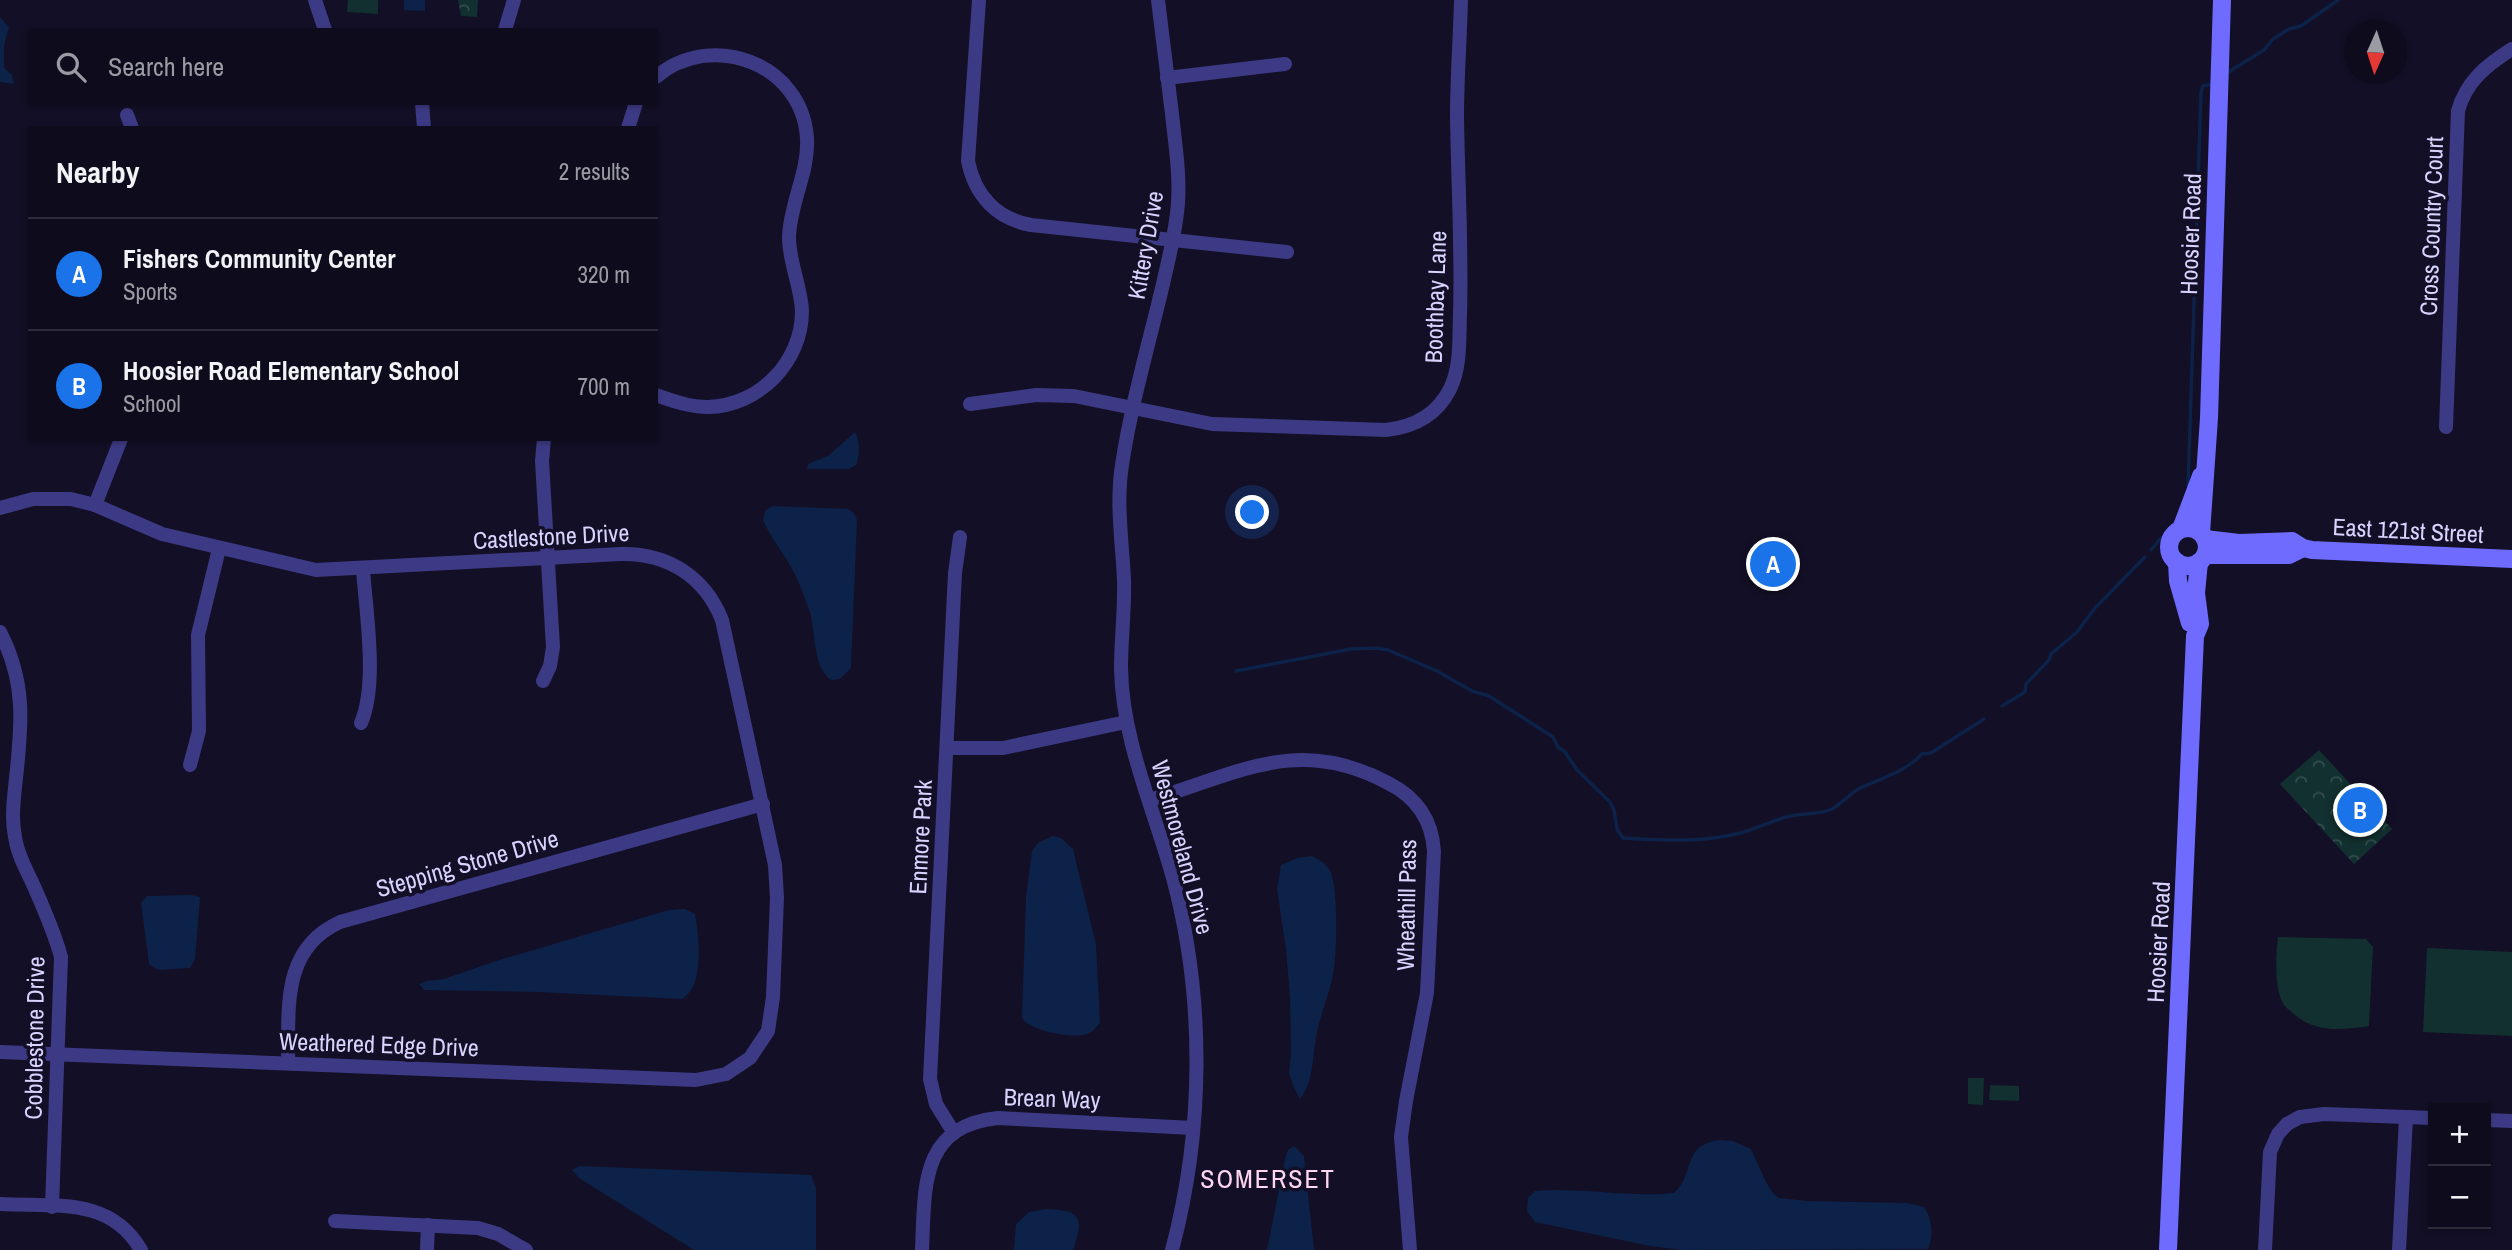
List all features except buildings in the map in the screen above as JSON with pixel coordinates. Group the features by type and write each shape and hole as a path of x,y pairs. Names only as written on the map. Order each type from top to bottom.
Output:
{"street":[{"path":"316,0 324,28"},
{"path":"506,28 514,0"},
{"path":"979,0 968,153 973,179 984,198 996,210 1017,222 1287,252"},
{"name":"Kittery Drive","path":"1119,496 1122,465 1173,240 1178,203 1179,175 1158,0"},
{"name":"Boothbay Lane","path":"971,404 1055,395 1089,397 1212,424 1386,430 1413,424 1428,416 1440,404 1453,382 1458,347 1461,225 1457,118 1461,0"},
{"name":"Hoosier Road","path":"2195,636 2200,624 2196,593 2203,547 2209,418 2222,0"},
{"name":"Cross Country Court","path":"2446,427 2458,111 2469,84 2512,49"},
{"path":"658,76 673,65 698,57 729,55 754,61 777,77 790,92 802,116 807,140 806,158 790,224 790,250 802,312 798,337 790,356 774,377 755,393 728,404 694,406 658,396"},
{"path":"1167,78 1285,64"},
{"path":"422,105 424,126"},
{"path":"629,126 635,105"},
{"path":"95,505 120,441"},
{"path":"543,681 550,666 553,647 542,461 544,441"},
{"name":"Hoosier Road","path":"2181,530 2197,482 2205,470"},
{"name":"Westmoreland Drive","path":"1119,496 1124,589 1121,681 1126,722 1179,902 1189,961 1196,1041 1193,1128 1171,1250"},
{"name":"Castlestone Drive","path":"0,508 26,500 71,499 95,505 162,534 306,569 363,569 645,555 676,566 700,583 714,602 725,630 763,804 777,883 770,1026 765,1038 750,1058"},
{"path":"2194,529 2203,547 2191,565 2177,562 2172,555 2170,543 2181,530 2194,529"},
{"name":"Enmore Park","path":"954,1133 936,1104 930,1079 955,573 960,537"},
{"name":"East 121st Street","path":"2203,547 2292,541 2303,548 2512,559"},
{"path":"190,765 199,732 198,635 219,549"},
{"name":"Hoosier Road","path":"2168,1250 2195,636 2178,581 2177,562"},
{"path":"361,723 368,703 370,684 363,569"},
{"name":"Cobblestone Drive","path":"0,632 15,667 21,702 21,730 12,816 14,835 23,864 52,926 61,957 52,1206"},
{"path":"947,748 1003,748 1126,722"},
{"name":"Wheathill Pass","path":"1150,800 1268,763 1315,759 1347,765 1379,778 1408,796 1425,816 1431,830 1434,851 1428,982 1401,1143 1410,1250"},
{"name":"Stepping Stone Drive","path":"288,1063 294,970 309,944 332,926 763,804"},
{"name":"Weathered Edge Drive","path":"0,1052 696,1080 726,1074 750,1058"},
{"path":"2265,1250 2270,1152 2282,1128 2300,1117 2314,1114 2428,1118"},
{"name":"Brean Way","path":"954,1133 976,1121 998,1118 1193,1128"},
{"path":"2399,1250 2406,1118"},
{"path":"2491,1120 2512,1121"},
{"path":"922,1250 928,1172 938,1151 954,1133"},
{"path":"0,1204 91,1210 107,1215 126,1228 141,1250"},
{"path":"335,1221 478,1228 498,1234 526,1250"},
{"path":"427,1250 428,1225"}],"green space":[{"path":"348,0 378,0 378,14 347,12"},
{"path":"458,0 478,0 477,17 461,16"},
{"path":"2319,750 2392,829 2354,864 2280,784"},
{"path":"2278,937 2366,939 2373,947 2369,1026 2340,1029 2321,1027 2303,1021 2287,1008 2280,997 2277,980"},
{"path":"2427,948 2512,952 2512,1036 2423,1032"},
{"path":"1968,1078 1984,1078 1983,1105 1968,1104"},
{"path":"1990,1085 2019,1086 2019,1101 1989,1100"}],"water":[{"path":"404,0 425,0 425,11 404,10"},
{"path":"0,17 9,27 4,45 4,68 12,75 14,84 0,82"},
{"path":"855,432 859,448 856,465 849,469 807,469 808,464 828,456"},
{"path":"772,506 848,509 854,513 857,520 851,668 840,679 831,680 821,666 810,613 802,590 763,520 765,511"},
{"path":"1052,836 1061,838 1073,849 1096,945 1100,1023 1087,1034 1062,1035 1033,1027 1022,1018 1026,897 1032,851 1038,843"},
{"path":"1312,856 1329,869 1332,877 1336,904 1335,952 1333,975 1317,1032 1311,1075 1300,1099 1289,1073 1290,998 1277,889 1281,865 1297,858"},
{"path":"147,896 200,897 195,959 190,968 158,970 149,964 141,903"},
{"path":"685,909 695,914 699,960 694,983 682,999 424,990 419,984 444,979 669,910"},
{"path":"1719,1140 1733,1141 1751,1149 1766,1182 1779,1198 1907,1203 1924,1207 1931,1227 1928,1249 1681,1250 1535,1222 1527,1211 1528,1198 1535,1191 1674,1193 1681,1185 1699,1148"},
{"path":"1294,1146 1304,1156 1314,1250 1267,1250 1285,1159 1288,1150"},
{"path":"580,1166 811,1175 816,1188 816,1250 694,1250 579,1178 572,1170"},
{"path":"1046,1209 1067,1211 1077,1218 1079,1223 1073,1250 1014,1250 1016,1224 1029,1212"}],"waterway":[{"path":"2227,73 2264,50 2273,39 2289,29 2301,26 2338,0"},
{"path":"2188,486 2201,92 2203,86 2211,84"},
{"path":"2151,550 2160,539 2175,529"},
{"path":"2002,706 2025,692 2026,684 2049,660 2051,654 2077,632 2095,608 2145,557"},
{"path":"1236,671 1351,649 1377,648 1437,671 1472,691 1489,696 1553,737 1577,770 1610,802 1617,829 1623,838 1711,838 1746,831 1790,816 1827,811 1858,789 1902,770 1922,754 1931,753 1984,719"}],"place":[{"name":"Fishers Community Center","path":"1773,564"},
{"name":"Hoosier Road Elementary School","path":"2360,810"}],"district":[{"name":"SOMERSET","path":"1268,1178"}]}
